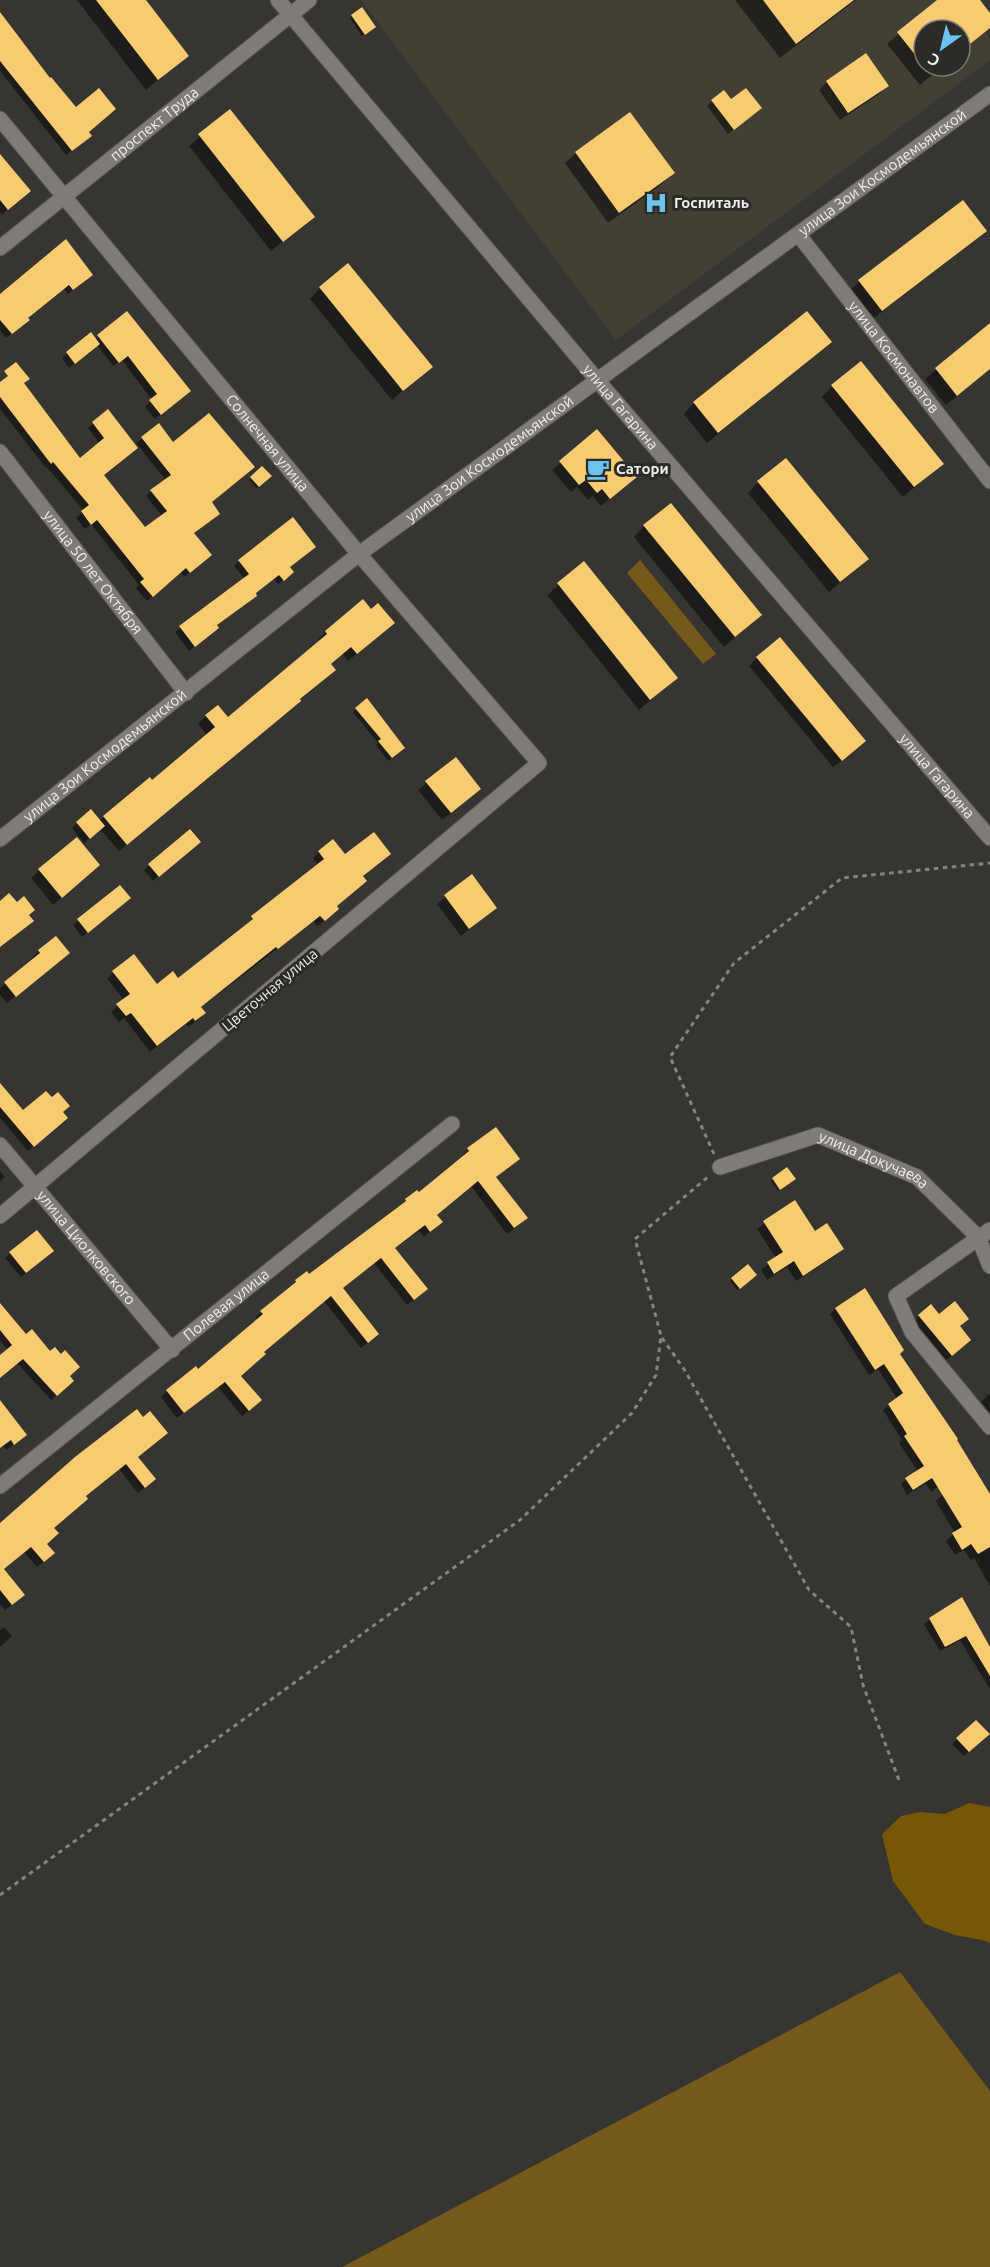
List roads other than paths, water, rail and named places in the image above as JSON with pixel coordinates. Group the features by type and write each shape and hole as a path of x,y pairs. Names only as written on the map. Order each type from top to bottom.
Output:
{"street":[{"name":"улица Гагарина","path":"278,0 598,381 990,838"},
{"name":"проспект Труда","path":"0,248 309,0"},
{"name":"улица Зои Космодемьянской","path":"3,830 186,693 359,554 990,94"},
{"name":"Солнечная улица","path":"0,119 359,554 539,763"},
{"name":"улица Космонавтов","path":"798,234 990,481"},
{"name":"улица 50 лет Октября","path":"0,452 186,693"},
{"name":"Цветочная улица","path":"0,1216 539,763"},
{"name":"Полевая улица","path":"0,1485 172,1350 452,1124"},
{"name":"улица Докучаева","path":"720,1167 818,1135 917,1177 984,1234 990,1266"},
{"name":"улица Циолковского","path":"0,1144 172,1350"},
{"path":"984,1234 896,1296 912,1332 990,1427"}],"place":[{"name":"Госпиталь","path":"656,203"},
{"name":"Сатори","path":"598,469"}]}
